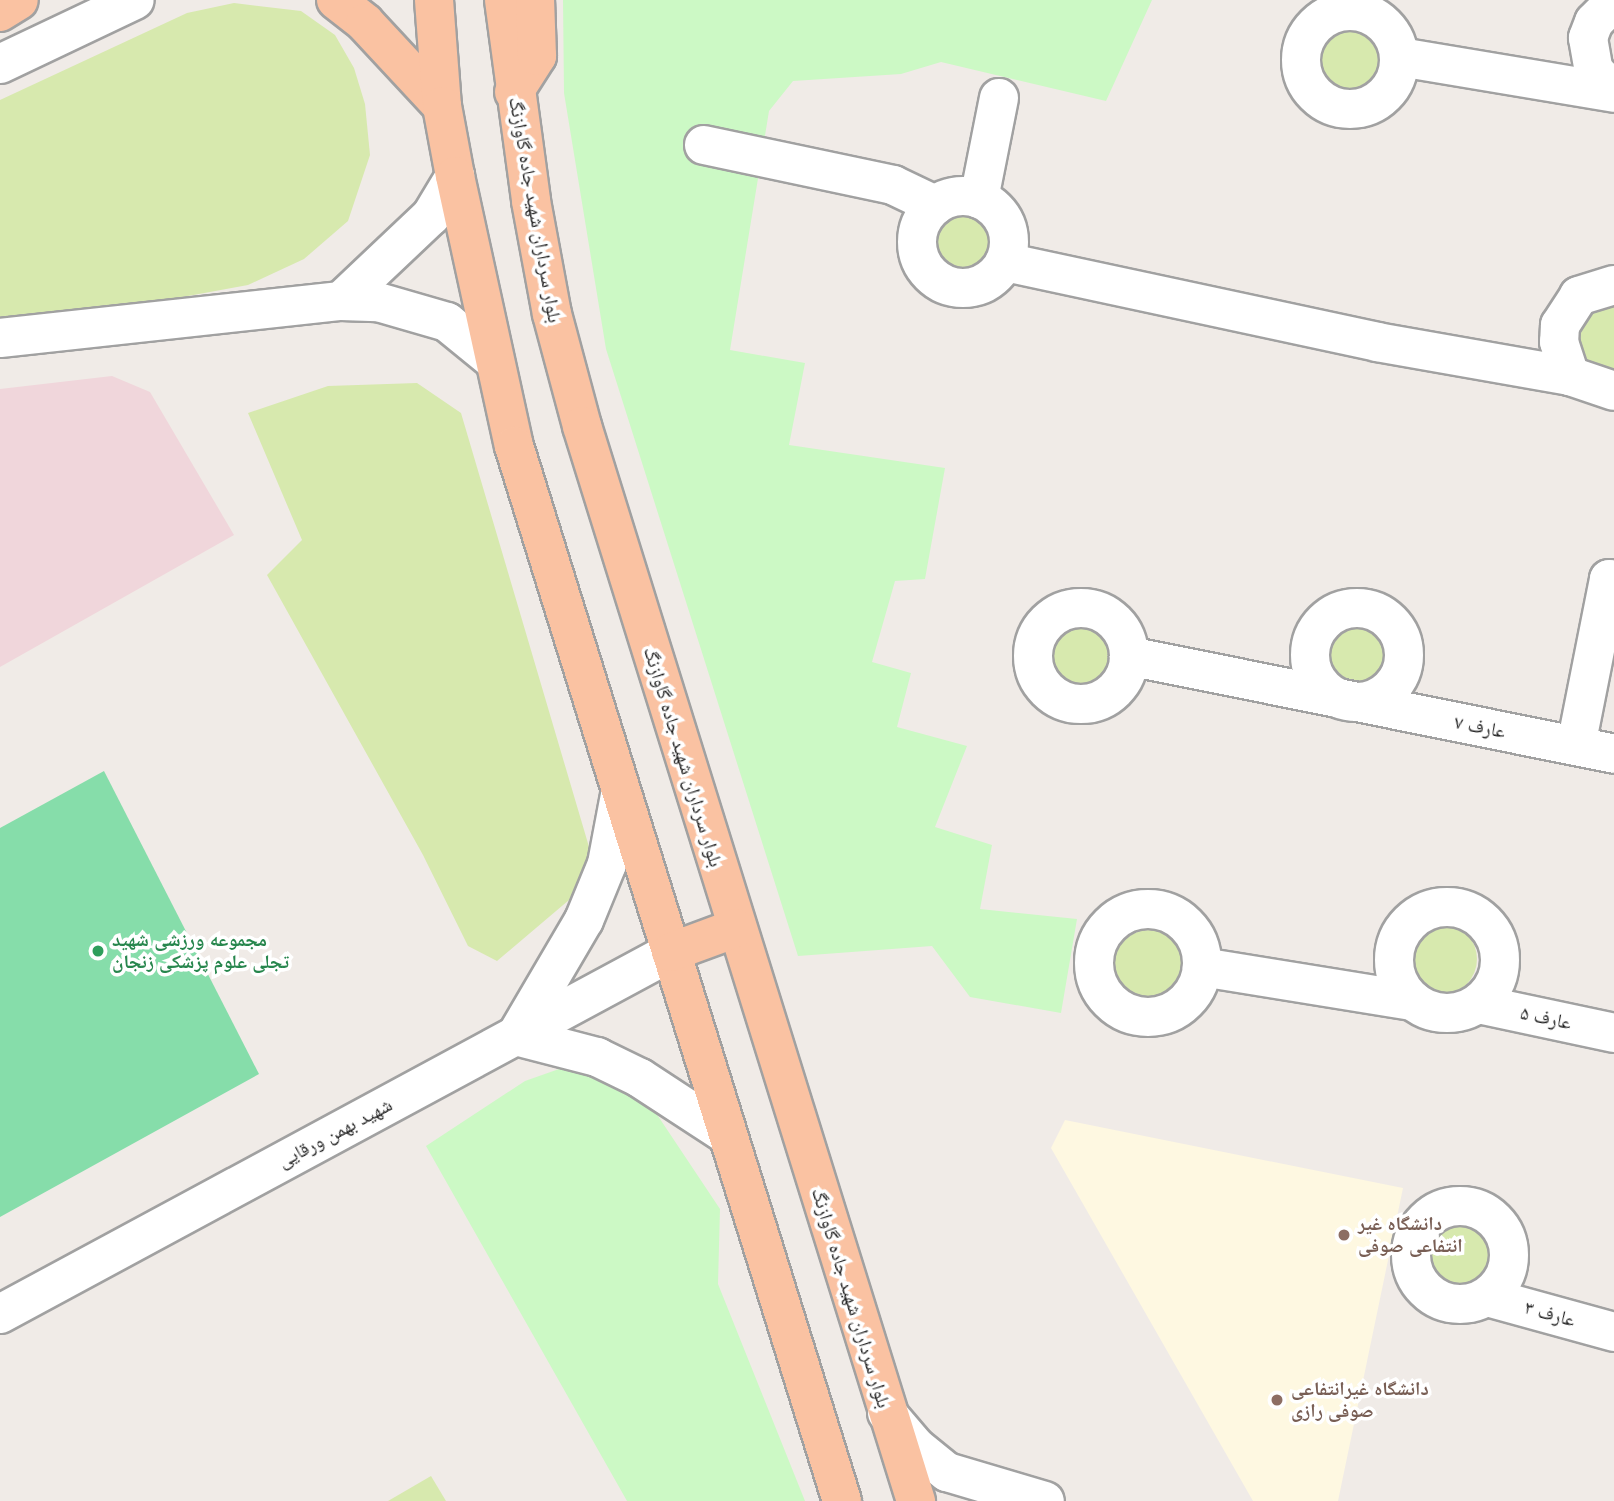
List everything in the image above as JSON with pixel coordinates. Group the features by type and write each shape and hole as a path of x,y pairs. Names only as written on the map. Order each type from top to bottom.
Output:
{"main road":[{"path":"0,4 9,0"},
{"path":"0,12 19,0"},
{"path":"336,0 365,23 442,106"},
{"path":"434,0 442,106 491,358 621,795 842,1501"},
{"name":"بلوار سرداران شهید جاده گاوازنگ","path":"505,0 514,92 552,314 575,402 885,1410 916,1501"},
{"path":"514,92 537,56 535,0"},
{"path":"671,952 736,928"}],"street":[{"path":"0,64 135,0"},
{"path":"1614,2 1594,22 1588,38 1594,71 1614,92"},
{"path":"1400,57 1614,92"},
{"path":"979,199 999,99"},
{"path":"704,145 893,185 936,205"},
{"path":"341,301 413,235 455,176"},
{"path":"956,197 979,199 997,212 1008,232 1004,262 984,283 970,288 940,282 928,272 917,245 925,216 936,205 956,197"},
{"path":"1004,262 1377,342 1570,376 1611,391"},
{"path":"1570,376 1559,342 1567,309 1594,287 1614,285"},
{"path":"0,338 341,301 378,302 447,322 491,358"},
{"path":"1576,746 1604,659 1609,579 1614,580"},
{"name":"عارف ۷","path":"1129,656 1614,754"},
{"path":"621,795 607,863 584,920 516,1036 597,1057 640,1078 727,1135"},
{"path":"1202,967 1413,1001 1445,1013 1478,1003 1498,975 1497,941 1488,926 1458,908 1424,912 1400,937 1396,971 1413,1001"},
{"name":"شهید بهمن ورقایی","path":"0,1314 671,952"},
{"name":"عارف ۵","path":"1478,1003 1614,1033"},
{"name":"عارف ۳","path":"1487,1297 1614,1332"},
{"path":"885,1410 916,1447 947,1472 1045,1501"}],"shaded area":[{"path":"112,376 150,392 234,535 0,667 0,389"},
{"name":"دانشگاه غیرانتفاعی صوفی رازی","path":"1065,1120 1403,1188 1338,1501 1253,1501 1051,1148"}],"green space":[{"path":"563,0 1152,0 1106,101 941,62 901,74 793,81 769,111 730,350 805,363 789,445 945,468 925,579 895,581 872,662 911,673 897,727 967,746 935,827 992,845 980,909 1077,919 1061,1013 970,997 932,946 798,956 606,349 564,93"},
{"path":"234,3 301,11 335,35 354,68 365,104 370,155 348,221 304,259 248,285 139,305 0,318 0,100 187,13"},
{"path":"1351,21 1365,24 1378,32 1386,45 1389,59 1386,73 1378,86 1365,94 1351,97 1337,94 1324,86 1316,73 1313,59 1316,45 1324,32 1337,24"},
{"path":"960,208 980,214 990,224 996,244 990,264 980,274 960,280 940,274 930,264 924,244 930,224 940,214"},
{"path":"1614,302 1614,378 1593,373 1577,353 1577,328 1592,309"},
{"path":"417,383 461,413 592,857 569,900 497,961 468,946 423,855 267,575 302,540 248,413 328,386"},
{"path":"1359,617 1378,623 1388,633 1394,652 1388,671 1378,681 1359,687 1340,681 1330,671 1324,652 1330,633 1340,623"},
{"path":"1081,623 1101,629 1111,639 1117,659 1111,679 1101,689 1081,695 1061,689 1051,679 1045,659 1051,639 1061,629"},
{"name":"مجموعه ورزشی شهید تجلی علوم پزشکی زنجان","path":"104,771 259,1074 0,1217 0,828"},
{"path":"1441,923 1461,929 1471,939 1477,959 1471,979 1461,989 1441,995 1421,989 1411,979 1405,959 1411,939 1421,929"},
{"path":"1149,930 1169,936 1179,946 1185,966 1179,986 1169,996 1149,1002 1129,996 1119,986 1113,966 1119,946 1129,936"},
{"path":"576,1063 654,1110 720,1209 718,1284 805,1501 627,1501 426,1146 525,1081"},
{"path":"1460,1221 1480,1227 1490,1237 1496,1257 1490,1277 1480,1287 1460,1293 1440,1287 1430,1277 1424,1257 1430,1237 1440,1227"},
{"path":"431,1476 446,1501 388,1501"}],"place":[{"name":"مجموعه ورزشی شهید تجلی علوم پزشکی زنجان","path":"98,951"},
{"name":"دانشگاه غیر انتفاعی صوفی","path":"1344,1235"},
{"name":"دانشگاه غیرانتفاعی صوفی رازی","path":"1277,1400"}]}
